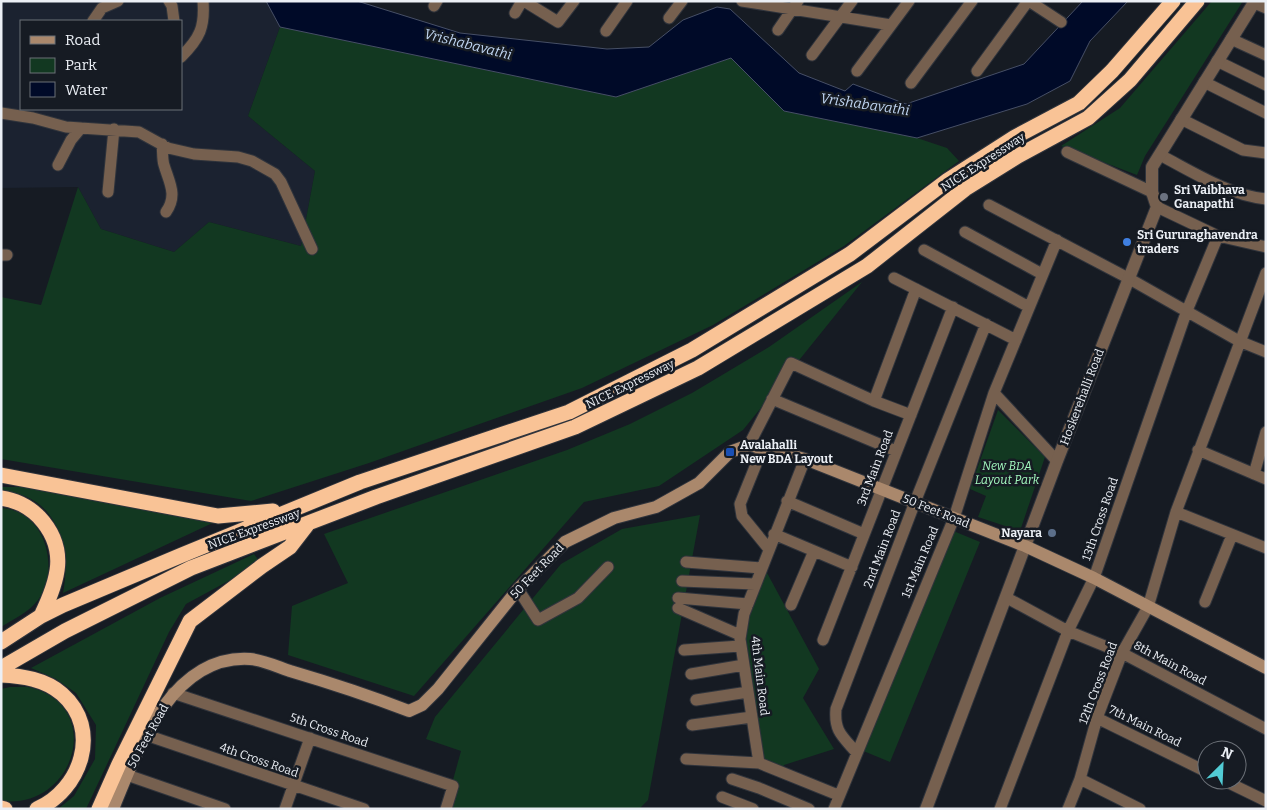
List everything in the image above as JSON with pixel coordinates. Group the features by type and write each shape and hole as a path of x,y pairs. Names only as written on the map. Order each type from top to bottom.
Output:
{"highway":[{"name":"NICE Expressway","path":"1,642 41,616 360,482 570,412 692,350 850,254 948,180 1015,137 1079,103 1112,71 1173,1"},
{"name":"NICE Expressway","path":"1,668 65,631 191,568 376,497 575,427 698,368 867,266 965,189 1018,156 1088,118 1130,80 1197,1"},
{"path":"1,475 218,516 258,514 300,507"},
{"path":"1,498 23,505 36,514 54,538 58,551 57,575 54,588 41,616"},
{"path":"99,809 119,764 190,621 290,547 307,525"},
{"path":"1,675 20,676 54,688 70,702 79,714 84,737 76,772 57,798 37,809"}],"main road":[{"name":"50 Feet Road","path":"114,809 127,775 146,735 173,693 202,670 226,662 250,659 335,684 410,710 422,705 438,689 518,589 565,542 614,518 656,507 699,483 730,452 749,445 805,459 1025,546 1094,578 1266,668"}],"street":[{"path":"94,20 102,8 118,1"},
{"path":"168,1 172,6 174,20"},
{"path":"182,56 198,38 204,20 203,1"},
{"path":"515,13 523,1 558,22 574,1"},
{"path":"606,31 627,1"},
{"path":"669,18 682,1"},
{"path":"812,55 852,1"},
{"path":"857,71 909,1"},
{"path":"911,84 972,1"},
{"path":"977,70 1029,1 1061,22"},
{"path":"741,4 795,5 840,17 891,26"},
{"path":"1258,4 1231,39 1152,167 1152,192 1157,208 1218,236 1266,247"},
{"path":"778,30 795,5"},
{"path":"1231,39 1266,55"},
{"path":"1217,61 1266,85"},
{"path":"1204,82 1266,113"},
{"path":"1,113 36,113 66,127 139,132 168,148 194,154 238,157 267,168 281,182 312,249"},
{"path":"1182,119 1244,150 1266,153"},
{"path":"58,165 71,140 81,128"},
{"path":"108,192 114,129"},
{"path":"162,144 164,164 173,193 171,205 166,212"},
{"path":"1067,152 1152,192"},
{"path":"1160,155 1226,188 1248,197 1266,199"},
{"path":"989,205 1128,278 1186,313 1239,341 1266,352"},
{"name":"Hoskerehalli Road","path":"926,809 1057,461 1157,208"},
{"path":"965,232 1042,274"},
{"name":"13th Cross Road","path":"1000,809 1068,631 1094,578 1186,313 1218,236"},
{"name":"1st Main Road","path":"834,809 838,795 954,518 994,393 1057,240"},
{"path":"924,250 1029,307"},
{"name":"12th Cross Road","path":"1068,809 1080,779 1097,718 1122,653 1148,606 1176,512 1198,450 1265,277"},
{"path":"894,278 953,306 1016,340"},
{"path":"874,401 916,289"},
{"name":"3rd Main Road","path":"823,640 953,306"},
{"name":"2nd Main Road","path":"856,752 838,732 835,721 836,709 914,502 986,324"},
{"path":"749,445 791,363 874,401 910,415"},
{"path":"994,393 1057,461"},
{"path":"772,399 896,451"},
{"path":"1254,474 1266,432"},
{"path":"763,447 740,504 742,516 768,548"},
{"path":"1198,450 1266,479"},
{"name":"4th Main Road","path":"759,763 740,641 748,604 755,584 805,459"},
{"path":"787,501 864,534"},
{"path":"1176,512 1266,548"},
{"path":"774,534 852,567"},
{"path":"1205,602 1232,535"},
{"path":"791,605 814,551"},
{"path":"686,562 761,568"},
{"path":"518,589 538,620 578,598 608,567"},
{"path":"682,581 755,584"},
{"name":"8th Main Road","path":"1007,598 1068,631 1122,653 1266,729"},
{"path":"740,641 678,603 748,604"},
{"path":"684,650 740,641"},
{"path":"692,674 744,665"},
{"path":"696,700 748,692"},
{"name":"5th Cross Road","path":"173,693 453,786 446,809"},
{"path":"692,725 752,717"},
{"name":"7th Main Road","path":"1097,718 1197,767"},
{"name":"4th Cross Road","path":"146,735 364,809"},
{"path":"285,809 310,738"},
{"path":"686,759 759,763 838,795"},
{"path":"127,775 225,809"},
{"path":"732,779 810,809"},
{"path":"1080,779 1128,806 1140,809"},
{"path":"1243,790 1266,801"},
{"path":"722,797 753,809"}],"shaded area":[{"path":"1,1 266,1 280,27 248,116 315,171 301,246 209,222 174,252 101,229 78,187 1,188"}],"green space":[{"path":"1212,1 1243,1 1145,156 1137,175 1061,146 1120,108"},
{"path":"280,27 616,97 731,58 784,111 917,138 947,148 959,161 844,246 713,325 582,388 369,463 251,501 1,459 1,297 41,305 78,187 101,229 174,252 209,222 301,246 315,171 248,116"},
{"path":"862,282 743,430 659,486 584,502 414,696 288,655 292,606 348,583 324,534 567,450 630,424 692,393 769,347"},
{"name":"New BDA Layout Park","path":"998,410 1045,457 1020,531 978,517 986,496 970,489"},
{"path":"1,487 31,487 219,520 63,593 65,558 62,541 56,526 47,512 35,501 20,494 1,492"},
{"path":"1,508 16,511 29,519 38,530 45,543 48,557 48,572 45,587 38,600 21,615 1,627"},
{"path":"700,515 648,800 639,809 445,809 461,751 426,739 435,717 561,564 622,529"},
{"path":"951,530 980,542 890,762 861,750"},
{"path":"254,554 259,561 256,566 186,604 169,632 86,809 58,809 74,796 95,759 96,725 76,693 56,679 31,668 160,598"},
{"path":"766,571 819,669 803,698 834,749 784,765 783,772 761,762 742,636"},
{"path":"10,687 33,688 55,699 69,716 74,735 71,756 62,775 47,790 26,800 1,801 1,689"}],"water":[{"name":"Vrishabavathi","path":"266,1 357,1 460,33 607,49 649,47 683,20 717,7 730,9 799,73 845,91 853,84 906,104 1024,64 1083,1 1128,1 1090,41 1070,81 1027,104 917,138 784,111 731,58 616,97 280,27"}],"place":[{"name":"Sri Vaibhava Ganapathi","path":"1164,197"},
{"name":"Sri Gururaghavendra traders","path":"1127,242"},
{"name":"Avalahalli New BDA Layout","path":"730,452"},
{"name":"Nayara","path":"1052,533"}]}
